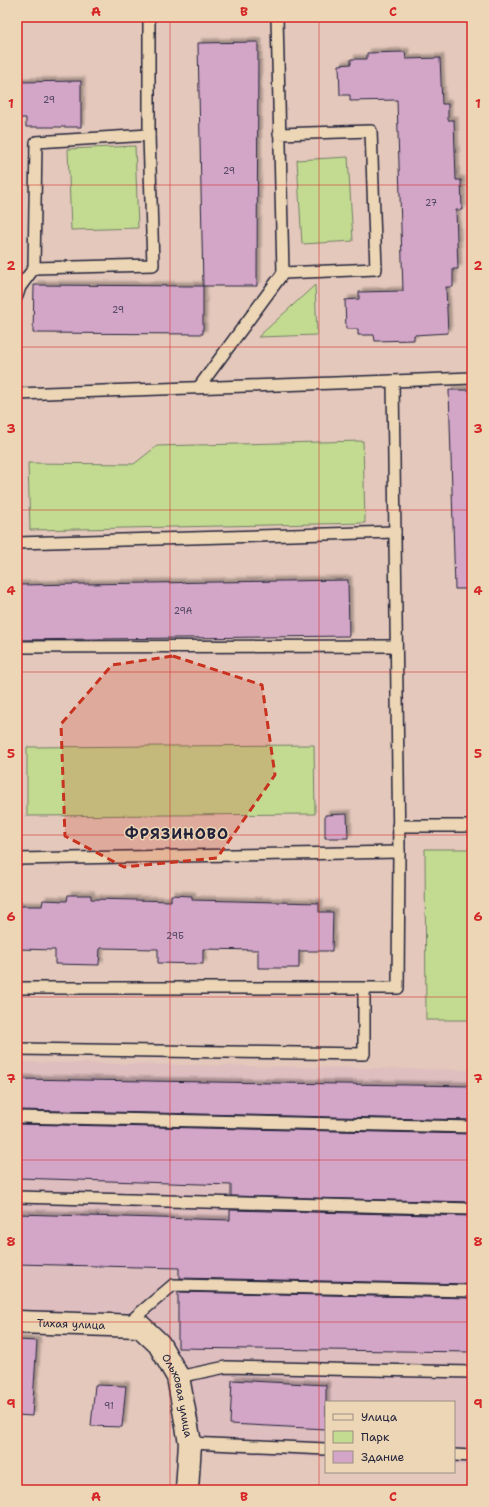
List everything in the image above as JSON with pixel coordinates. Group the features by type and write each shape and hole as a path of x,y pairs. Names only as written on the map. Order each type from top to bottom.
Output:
{"street":[{"name":"Тихая улица","path":"17,1322 126,1326"},
{"name":"Ольховая улица","path":"126,1326 140,1326 154,1340 178,1377 190,1443 187,1490"}],"lane":[{"path":"34,268 153,265 149,135 149,17"},
{"path":"199,387 283,273 277,17"},
{"path":"279,134 371,131 376,269 283,273"},
{"path":"17,296 20,287 34,268 36,142 149,135"},
{"path":"17,394 472,378"},
{"path":"17,988 398,988 399,852 395,646 393,381"},
{"path":"17,543 395,532"},
{"path":"17,647 395,646"},
{"path":"398,826 472,826"},
{"path":"17,859 399,852"},
{"path":"17,1049 364,1054 364,989"},
{"path":"17,1117 472,1127"},
{"path":"17,1197 472,1209"},
{"path":"126,1326 173,1285 472,1291"},
{"path":"178,1377 226,1367 472,1372"},
{"path":"190,1443 325,1449"},
{"path":"455,1455 472,1456"}],"highlighted area":[{"path":"173,656 262,685 275,775 217,858 124,867 65,836 61,724 112,665"}],"shaded area":[{"path":"17,1062 472,1070 472,1466 455,1465 455,1401 325,1401 325,1458 199,1451 165,1340 17,1314"}],"green space":[{"path":"469,83 472,83 472,169"},
{"path":"135,146 138,228 71,230 68,149"},
{"path":"348,157 353,241 302,244 297,160"},
{"path":"315,285 317,335 258,337"},
{"path":"363,441 365,523 30,530 28,463 134,464 157,446"},
{"path":"314,745 315,814 27,816 27,747"},
{"path":"425,849 472,849 472,1020 426,1020"}],"building":[{"path":"258,42 257,286 203,286 198,43"},
{"path":"405,52 406,59 440,58 442,104 448,104 448,120 454,120 456,180 461,180 462,210 456,210 458,269 453,269 453,287 446,287 448,333 414,335 414,340 375,341 374,335 358,335 358,329 346,329 345,300 359,299 359,292 403,291 397,100 350,101 350,95 340,95 339,65 351,64 351,59 367,59 367,53"},
{"path":"81,81 81,127 26,127 26,118 17,118 17,82"},
{"path":"34,285 203,286 203,334 33,333"},
{"path":"449,390 472,390 472,589 455,589"},
{"path":"348,580 349,636 17,640 17,585"},
{"path":"347,814 348,838 325,838 325,815"},
{"path":"68,895 91,895 91,899 171,901 171,895 192,896 192,900 319,903 319,912 333,912 332,951 299,951 299,968 258,968 258,950 203,949 203,964 158,963 158,949 100,948 99,965 55,964 55,950 17,949 17,906 42,906 43,900 67,901"},
{"path":"17,1079 472,1086 472,1120 17,1110"},
{"path":"17,1124 472,1134 472,1202 231,1196 231,1185 17,1178"},
{"path":"230,1210 472,1216 472,1284 179,1278 179,1268 17,1264 17,1214 230,1220"},
{"path":"178,1292 472,1298 472,1352 178,1348"},
{"path":"17,1340 37,1341 32,1416 17,1415"},
{"path":"232,1380 326,1385 325,1429 230,1424"},
{"path":"95,1385 126,1386 122,1427 91,1426"}],"district":[{"name":"ФРЯЗИНОВО","path":"177,834"}]}
